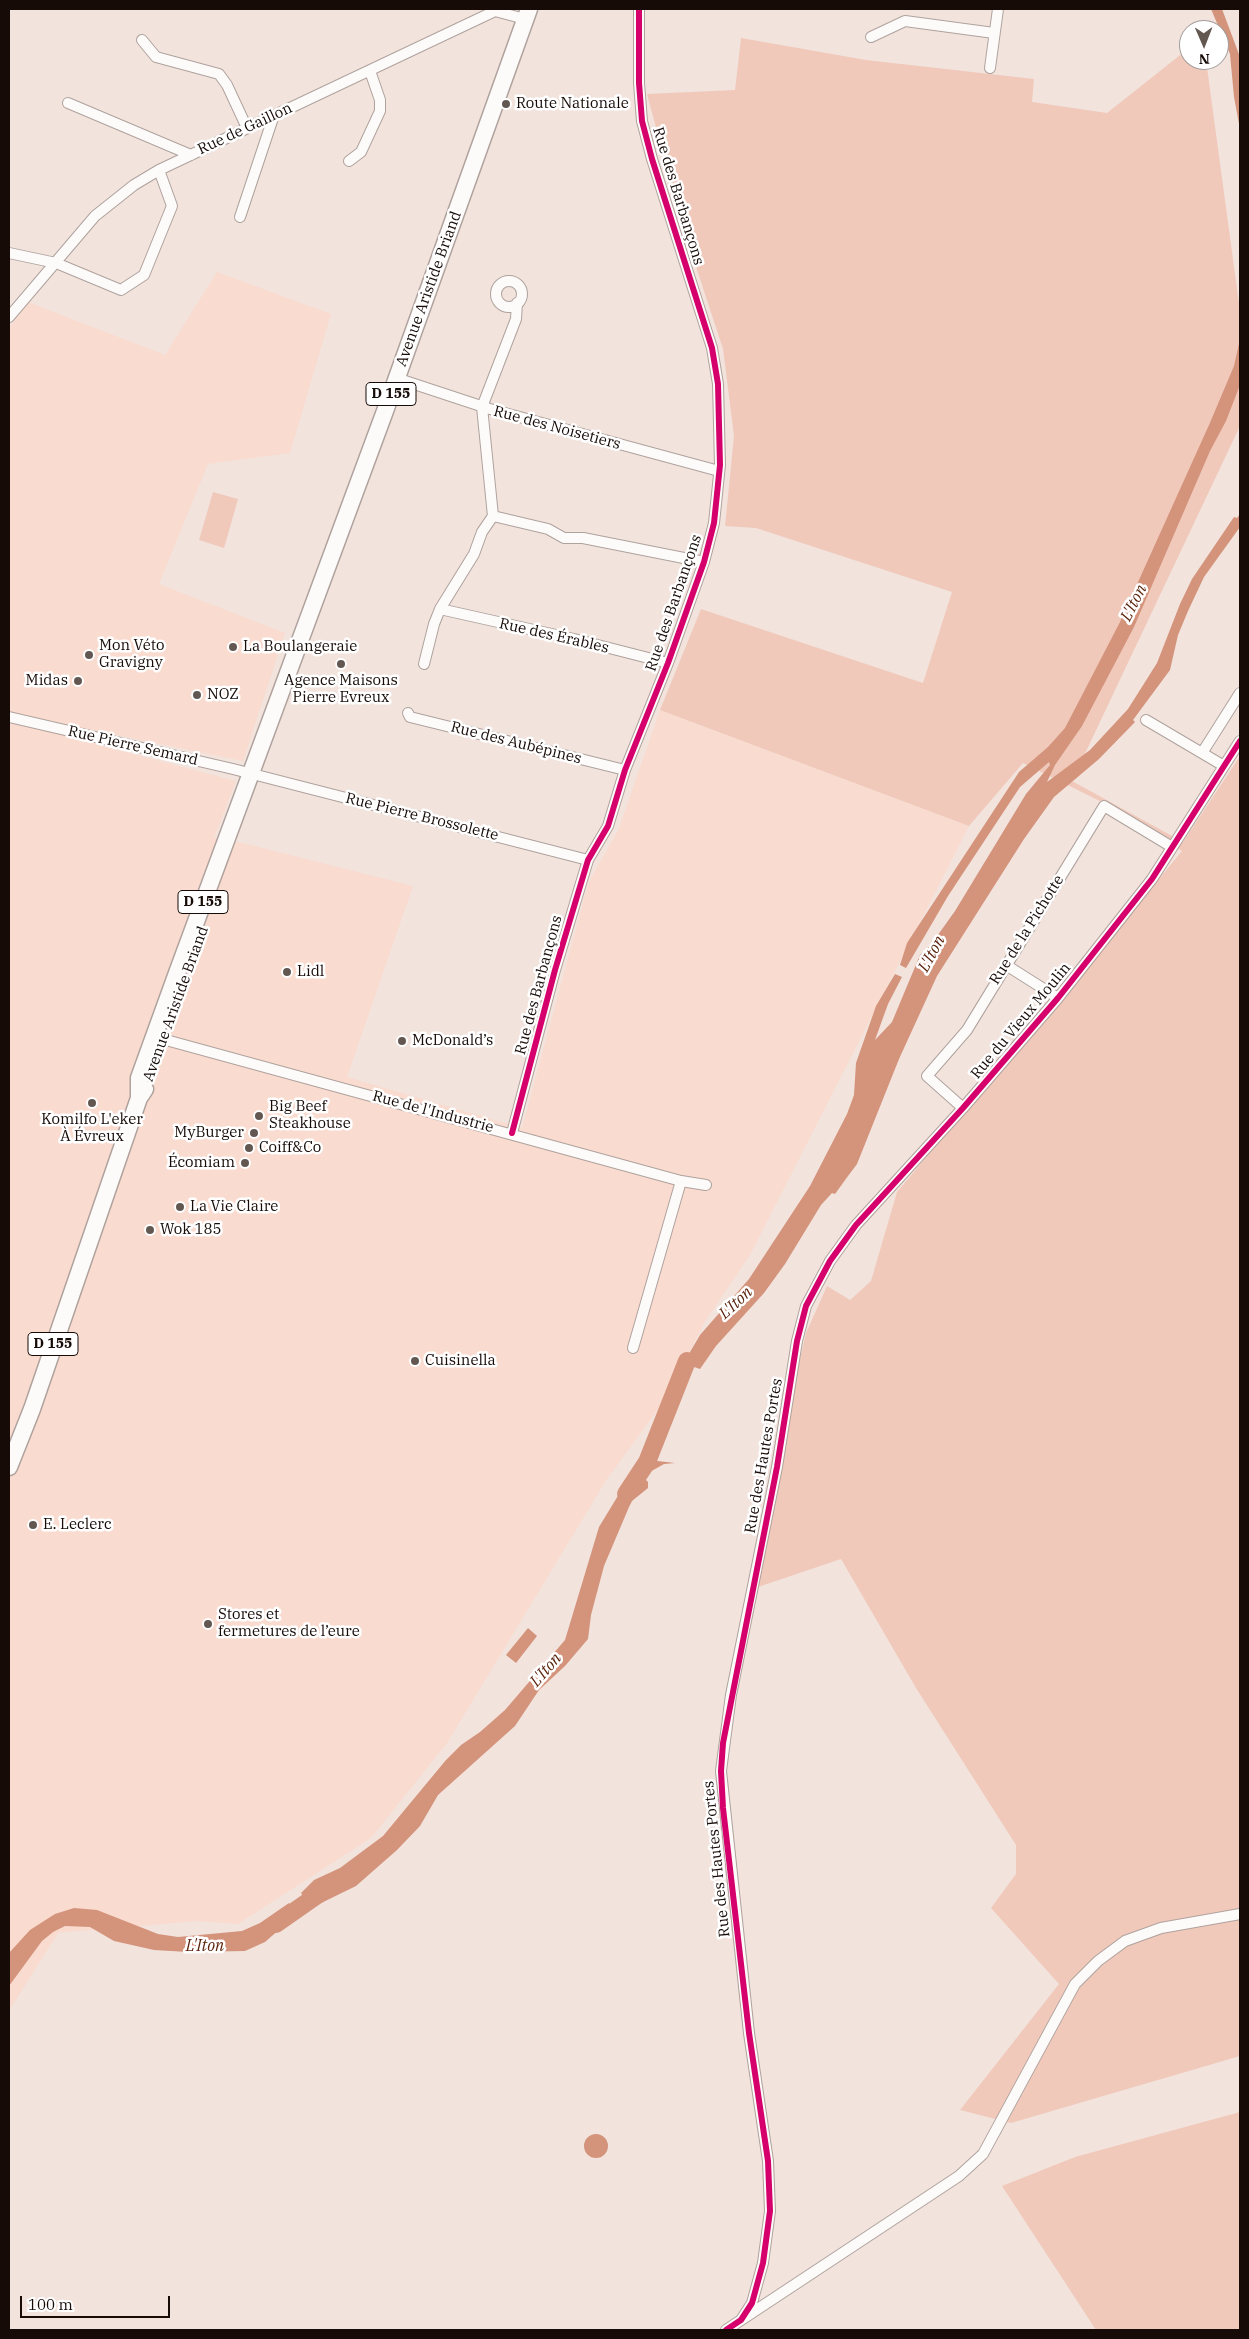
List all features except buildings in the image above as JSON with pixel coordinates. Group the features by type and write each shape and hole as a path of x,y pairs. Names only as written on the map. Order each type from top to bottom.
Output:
{"main road":[{"name":"Avenue Aristide Briand","path":"9,1467 32,1409 139,1098 149,1083 160,1038 276,709 527,14"}],"street":[{"name":"Rue des Barbançons","path":"512,1133 555,970 588,860 608,826 626,770 668,663 704,562 714,523 720,471 718,384 712,348 658,178 642,121 639,83 639,9"},
{"path":"990,68 998,9"},
{"name":"Rue de Gaillon","path":"9,317 94,216 134,185 159,170 370,71 490,10 527,14"},
{"path":"871,37 905,21 994,33"},
{"path":"142,40 156,57 218,74 227,85 247,128"},
{"path":"349,161 361,152 380,111 380,100 370,71"},
{"path":"68,103 191,155"},
{"path":"240,217 274,115"},
{"path":"9,253 56,263 121,290 144,275 172,206 159,170"},
{"path":"424,664 434,624 440,610 474,554 482,532 493,516 482,407 516,319 517,303"},
{"name":"Rue des Noisetiers","path":"396,378 482,407 720,471"},
{"path":"493,516 548,529 564,538 584,538 704,562"},
{"name":"Rue des Érables","path":"440,610 574,639 668,663"},
{"path":"1202,753 1240,693"},
{"name":"Rue des Aubépines","path":"408,713 410,717 626,770"},
{"name":"Rue Pierre Semard","path":"9,717 253,775"},
{"path":"1146,720 1224,766"},
{"name":"Rue du Vieux Moulin","path":"806,1306 830,1261 856,1225 963,1108 1058,998 1152,879 1240,741"},
{"name":"Rue Pierre Brossolette","path":"253,775 588,860"},
{"name":"Rue de la Pichotte","path":"963,1108 926,1076 967,1030 1104,806 1172,847"},
{"path":"1006,965 1058,998"},
{"name":"Rue de l'Industrie","path":"160,1038 512,1133 681,1181 706,1186"},
{"path":"633,1348 681,1181"},
{"name":"Rue des Hautes Portes","path":"741,2320 752,2303 763,2264 770,2211 768,2161 747,2013 721,1771 731,1695 776,1467 797,1340 806,1306"},
{"path":"726,2330 959,2176 983,2154 1075,1984 1098,1961 1125,1941 1161,1928 1240,1914"}],"shaded area":[{"path":"741,38 866,60 1034,79 1032,102 1107,113 1179,56 1179,70 1207,70 1240,311 1240,426 1072,781 1183,842 1240,756 1240,2056 1011,2123 960,2110 1059,1984 991,1908 1016,1874 1016,1845 916,1688 841,1559 755,1588 791,1399 806,1333 827,1286 850,1300 871,1281 897,1192 1182,851 1112,807 1023,763 969,826 660,710 701,609 923,683 952,592 756,528 725,526 734,436 723,349 682,224 647,94 735,90"},
{"path":"217,272 331,314 290,453 208,464 159,584 285,633 243,761 106,733 102,746 236,781 214,838 243,843 413,886 347,1077 522,1128 589,881 618,831 660,710 969,826 750,1255 706,1320 662,1404 607,1479 447,1743 371,1838 238,1924 197,1921 58,1933 9,2011 9,328 28,302 165,355"},
{"path":"213,492 238,499 224,548 199,540"},
{"path":"1240,2112 1240,2330 1096,2330 1002,2186 1075,2157"}],"water":[{"path":"1211,9 1222,9 1226,20 1216,20"},
{"path":"1229,28 1240,57 1240,129 1234,97"},
{"path":"1240,339 1240,385 1226,421 1210,451 1134,627 1082,726 1055,765 1047,782 1090,750 1128,709 1157,663 1192,579 1234,517 1237,518 1240,514 1240,527 1204,577 1188,611 1178,635 1170,670 1133,720 1135,722 1099,759 1054,797 1024,839 937,976 899,1059 857,1164 835,1194 832,1193 821,1205 785,1264 764,1293 716,1346 700,1369 691,1366 681,1384 673,1381 700,1335 749,1279 810,1186 847,1114 854,1095 856,1063 876,1006 895,974 902,977 888,1004 875,1040 892,1022 920,955 930,946 955,911 1026,794 1050,765 1049,762 1020,787 948,896 906,968 900,965 907,943 1019,772 1048,747 1065,728 1120,622 1209,425 1234,366"},
{"path":"640,1459 675,1463 664,1464 648,1473 644,1478 648,1482 648,1488 632,1501 629,1507 604,1566 591,1615 588,1639 565,1666 539,1690 515,1726 438,1795 420,1826 397,1850 356,1886 311,1908 301,1893 314,1880 340,1868 383,1836 446,1760 461,1745 480,1732 505,1710 565,1640 599,1527 633,1471 642,1473"},
{"path":"528,1628 537,1636 516,1663 506,1655"},
{"path":"289,1903 296,1915 265,1942 245,1951 188,1952 154,1950 114,1941 90,1927 65,1926 53,1932 42,1941 9,1986 9,1953 30,1930 55,1914 74,1908 97,1910 158,1934 178,1937 242,1931 260,1923"},
{"path":"596,2134 605,2137 608,2146 605,2155 596,2158 587,2155 584,2146 587,2137"}],"waterway":[{"name":"L'Iton","path":"626,1494 647,1462 687,1361"},
{"name":"L'Iton","path":"276,1924 326,1889"}],"cycle path":[{"path":"512,1133 555,970 588,860 608,826 625,770 668,663 704,562 714,523 720,465 718,384 712,348 652,159 642,121 639,83 639,9"},
{"path":"726,2330 741,2320 752,2303 763,2263 770,2211 768,2161 749,2033 723,1808 721,1771 723,1743 777,1467 797,1341 806,1306 830,1261 856,1225 963,1108 1058,998 1152,879 1240,741"}],"place":[{"name":"Route Nationale","path":"506,104"},
{"name":"La Boulangeraie","path":"233,647"},
{"name":"Mon Véto Gravigny","path":"89,655"},
{"name":"Agence Maisons Pierre Evreux","path":"341,664"},
{"name":"Midas","path":"78,681"},
{"name":"NOZ","path":"197,695"},
{"name":"Lidl","path":"287,972"},
{"name":"McDonald’s","path":"402,1041"},
{"name":"Komilfo L'eker À Évreux","path":"92,1103"},
{"name":"Big Beef Steakhouse","path":"259,1116"},
{"name":"MyBurger","path":"254,1133"},
{"name":"Coiff&Co","path":"249,1148"},
{"name":"Écomiam","path":"245,1163"},
{"name":"La Vie Claire","path":"180,1207"},
{"name":"Wok 185","path":"150,1230"},
{"name":"Cuisinella","path":"415,1361"},
{"name":"E. Leclerc","path":"33,1525"},
{"name":"Stores et fermetures de l’eure","path":"208,1624"}]}
